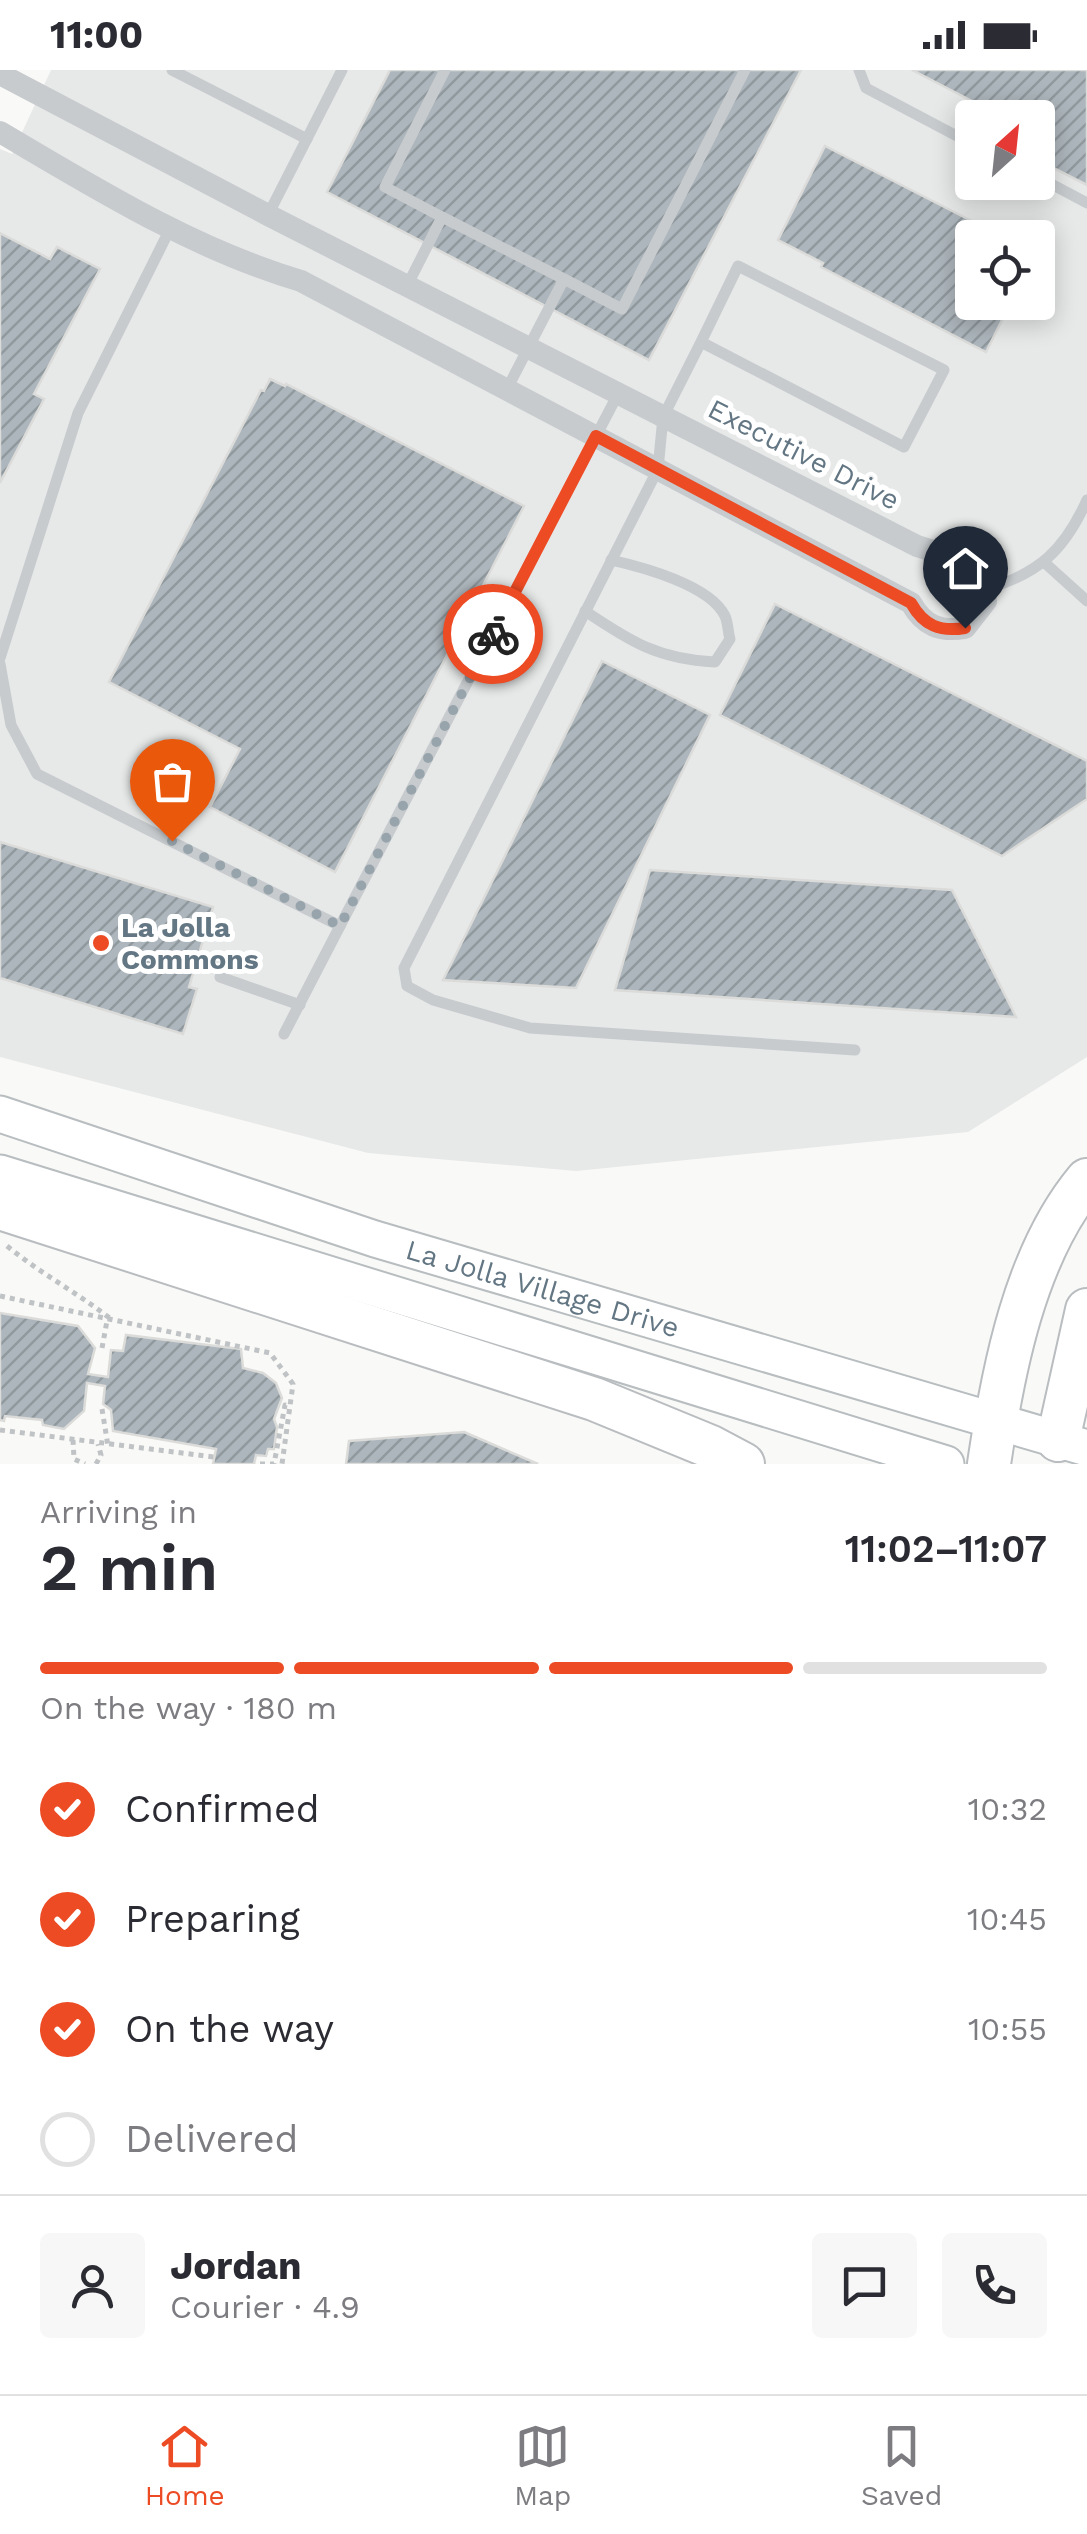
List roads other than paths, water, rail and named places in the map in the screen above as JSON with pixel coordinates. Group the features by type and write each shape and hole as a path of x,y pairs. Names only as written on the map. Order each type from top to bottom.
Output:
{"highway":[{"path":"992,1443 1031,1278 1070,1201 1087,1180"},
{"path":"0,1208 594,1400 743,1464"},
{"path":"1072,1444 1087,1310"}],"main road":[{"name":"La Jolla Village Drive","path":"0,1114 992,1443 1072,1444"},
{"name":"La Jolla Village Drive","path":"0,1173 946,1464"}],"street":[{"name":"Executive Drive","path":"0,74 917,546 962,560 982,576 986,590"},
{"path":"0,132 170,228 260,269 301,281 658,468 911,603 919,617 940,629 965,628 986,601 986,590"}],"lane":[{"path":"172,70 307,139"},
{"path":"268,215 341,73 325,70"},
{"path":"445,70 385,187 622,309 744,70"},
{"path":"860,70 866,88 955,135"},
{"path":"1055,186 1087,202"},
{"path":"406,286 442,217"},
{"path":"170,228 78,413 0,661 11,725 37,774 340,926"},
{"path":"701,342 904,447 944,370 738,266 663,416 658,468 404,968 407,986 434,1000 530,1028 856,1050"},
{"path":"506,389 564,279"},
{"path":"284,1034 618,394"},
{"path":"986,590 1018,580 1046,563 1064,541 1087,500"},
{"path":"586,611 638,646 679,660 715,662 730,640 725,614 698,592 658,570 611,560"},
{"path":"1046,563 1087,601"},
{"path":"220,977 300,1005"}],"place":[{"name":"La Jolla Commons","path":"101,943"}]}
